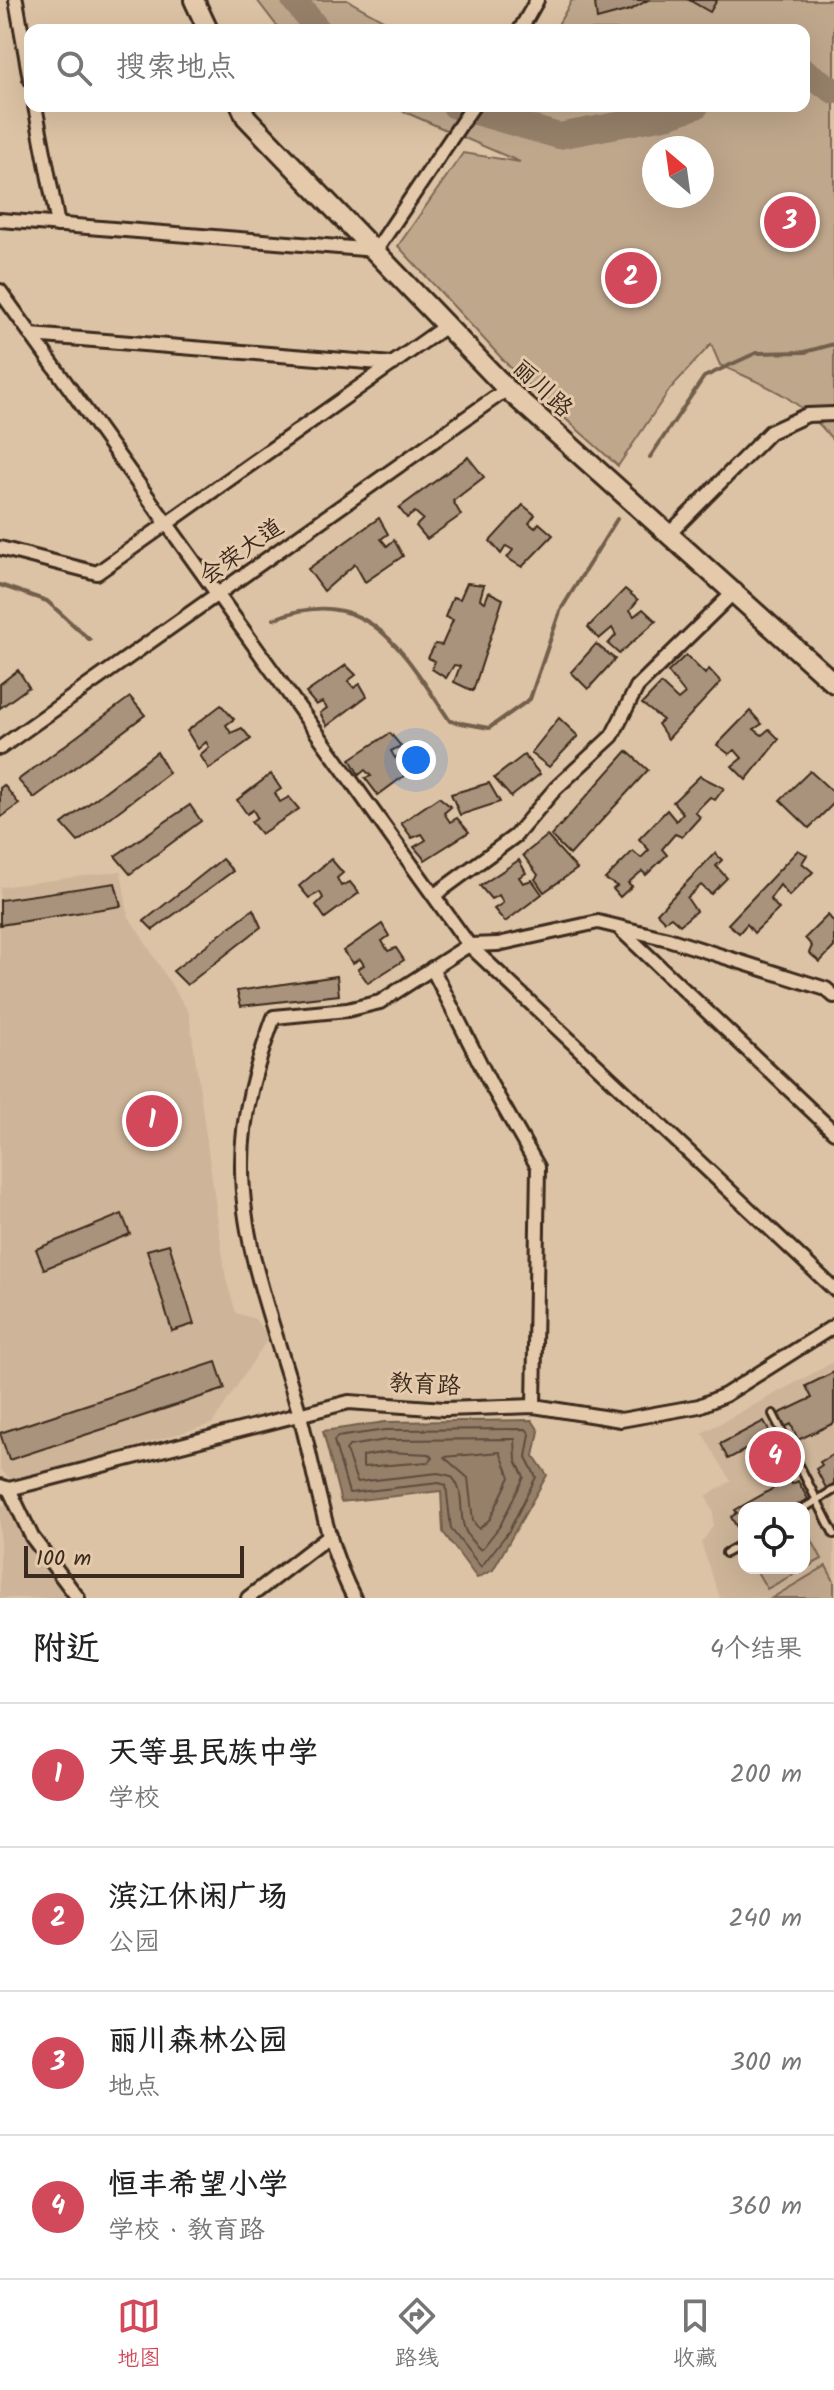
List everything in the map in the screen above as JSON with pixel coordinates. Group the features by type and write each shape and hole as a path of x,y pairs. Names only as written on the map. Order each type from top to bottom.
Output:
{"main road":[{"path":"194,0 205,24"},
{"name":"丽川路","path":"244,112 507,389 736,590 834,683"}],"street":[{"path":"16,0 24,45"},
{"path":"523,24 537,0"},
{"path":"36,112 58,225"},
{"path":"0,220 376,250 469,112"},
{"path":"0,291 436,894 469,945 834,1289"},
{"path":"0,548 97,573 447,325"},
{"path":"31,335 393,364"},
{"name":"会荣大道","path":"0,748 507,389"},
{"path":"670,533 770,432 807,415 834,414"},
{"path":"436,894 515,836 556,788 612,736 637,687 736,590"},
{"path":"354,1598 330,1535 255,1259 245,1206 242,1165 249,1088 274,1017 347,1010 380,1002 469,945 498,944 598,922 826,989 834,996"},
{"path":"619,928 834,1132"},
{"path":"432,968 491,1085 538,1167 534,1406"},
{"name":"教育路","path":"4,1487 349,1402 444,1409 534,1406 621,1420 699,1406 725,1395 834,1326"},
{"path":"4,1487 32,1537 78,1598"},
{"path":"248,1598 330,1535"}],"lane":[{"path":"773,1414 834,1534"},
{"path":"810,1504 834,1490"},
{"path":"726,1553 738,1546"}],"shaded area":[{"path":"257,0 347,0 390,24 275,24"},
{"path":"572,0 834,0 834,441 808,413 783,395 720,365 711,344 670,389 618,466 518,376 398,246 463,153 520,162 405,112 810,112 810,24 558,24"},
{"path":"121,871 128,915 189,1013 226,1279 236,1313 255,1319 269,1337 212,1424 13,1482 0,1469 0,887"},
{"path":"834,1362 834,1598 720,1598 701,1543 713,1526 713,1512 706,1496 731,1481 702,1433"},
{"path":"10,1503 76,1598 0,1598 0,1506"},
{"path":"810,1536 822,1559 810,1566"},
{"path":"826,1566 834,1581 834,1598 772,1598"},
{"path":"758,1574 794,1574 767,1589"}],"water":[{"path":"532,1420 539,1431 534,1456 547,1475 493,1570 477,1578 443,1532 441,1491 341,1502 323,1431 385,1422"}],"building":[{"path":"604,0 648,0 630,10 597,19 595,3"},
{"path":"689,0 717,0 710,12"},
{"path":"468,457 484,477 453,501 461,515 427,539 416,526 423,519 415,512 407,518 399,508"},
{"path":"523,505 535,515 529,523 535,528 539,523 553,535 522,567 507,558 513,550 506,546 501,554 490,541"},
{"path":"379,518 388,534 381,539 387,546 394,540 403,556 365,582 355,564 324,591 308,569"},
{"path":"467,583 484,585 480,599 485,602 489,592 503,599 473,691 454,682 460,666 454,665 446,678 432,669 435,661 428,658 435,644 442,645 453,620 445,617 453,597 460,599"},
{"path":"625,589 638,600 630,610 634,616 643,609 656,621 619,654 608,644 616,635 612,628 599,639 588,627"},
{"path":"596,644 615,659 588,689 571,672"},
{"path":"686,655 705,674 709,669 721,682 668,739 658,724 663,720 642,704 661,684 678,700 685,694 668,672"},
{"path":"346,665 356,675 348,681 354,688 360,684 367,696 327,726 320,713 327,708 322,702 316,705 306,693"},
{"path":"18,670 29,687 0,708 0,684"},
{"path":"130,697 145,715 34,798 18,780"},
{"path":"221,705 234,719 226,725 231,733 242,728 251,739 209,769 200,755 209,747 206,742 198,749 187,731"},
{"path":"750,711 762,724 754,729 762,735 769,729 779,739 746,780 732,766 742,758 735,750 729,754 717,745"},
{"path":"559,718 578,736 549,767 531,753"},
{"path":"390,733 401,746 391,751 395,758 400,754 412,770 378,795 365,778 371,776 365,770 359,775 350,759"},
{"path":"627,751 648,770 570,855 551,836"},
{"path":"157,752 169,773 78,842 62,824"},
{"path":"524,755 540,774 511,797 494,778"},
{"path":"810,771 834,793 834,803 809,828 780,800"},
{"path":"271,774 281,789 275,793 280,802 289,797 299,809 261,834 251,822 257,817 253,810 247,814 237,800"},
{"path":"700,776 724,788 715,800 710,797 695,812 700,817 682,837 675,834 662,849 667,855 646,875 642,871 628,883 632,886 620,897 613,889 617,886 605,879 633,851 641,858 649,850 639,839 667,810 676,821 683,813 673,802"},
{"path":"489,783 500,802 460,815 451,794"},
{"path":"4,785 19,804 0,818 0,788"},
{"path":"439,797 451,807 444,813 450,822 457,818 469,832 425,860 414,847 426,840 422,834 412,838 401,823"},
{"path":"190,805 201,821 130,874 115,856"},
{"path":"547,836 577,869 544,892 535,879 538,875 523,855"},
{"path":"798,850 807,855 802,863 813,872 789,896 780,885 770,899 779,909 754,933 747,924 739,933 728,924"},
{"path":"715,853 722,860 716,866 727,878 711,894 701,885 687,898 696,911 680,925 671,917 665,921 657,913"},
{"path":"222,859 233,871 153,930 144,921"},
{"path":"331,859 343,873 337,878 341,886 350,882 359,893 325,918 316,905 323,898 320,892 309,898 299,886"},
{"path":"519,860 526,873 519,877 523,883 532,880 542,894 505,922 494,909 503,903 499,895 491,899 480,886"},
{"path":"115,883 121,906 0,925 0,900"},
{"path":"253,909 261,927 187,985 173,971"},
{"path":"828,915 834,922 834,947 820,962 809,953 812,946 805,938"},
{"path":"382,924 389,936 382,941 388,951 396,948 404,960 368,983 358,969 364,965 360,959 353,963 343,951"},
{"path":"337,976 339,995 241,1006 237,991"},
{"path":"122,1214 130,1234 44,1269 36,1249"},
{"path":"169,1244 194,1324 172,1331 147,1250"},
{"path":"216,1362 225,1389 9,1460 0,1433"},
{"path":"834,1372 834,1423 798,1440 791,1424 783,1428 776,1415 812,1398 806,1386"},
{"path":"764,1421 772,1436 728,1459 720,1444"},
{"path":"834,1454 834,1484 826,1488 816,1469 822,1465 820,1462"},
{"path":"790,1479 792,1484 798,1481 808,1499 803,1502 749,1502"},
{"path":"738,1508 738,1529 731,1517 737,1513 735,1510"}],"waterway":[{"path":"294,0 313,24"},
{"path":"810,75 834,91"},
{"path":"476,112 559,136 679,112"},
{"path":"650,457 704,377 756,353 805,352 834,344"},
{"path":"274,619 307,610 335,609 359,617 399,649 450,721 489,728 530,699 560,611 617,519"},
{"path":"0,585 47,601 90,640"}],"place":[{"name":"丽川森林公园","path":"790,222"},
{"name":"滨江休闲广场","path":"631,278"},
{"name":"天等县民族中学","path":"152,1121"},
{"name":"恒丰希望小学","path":"775,1457"}]}
